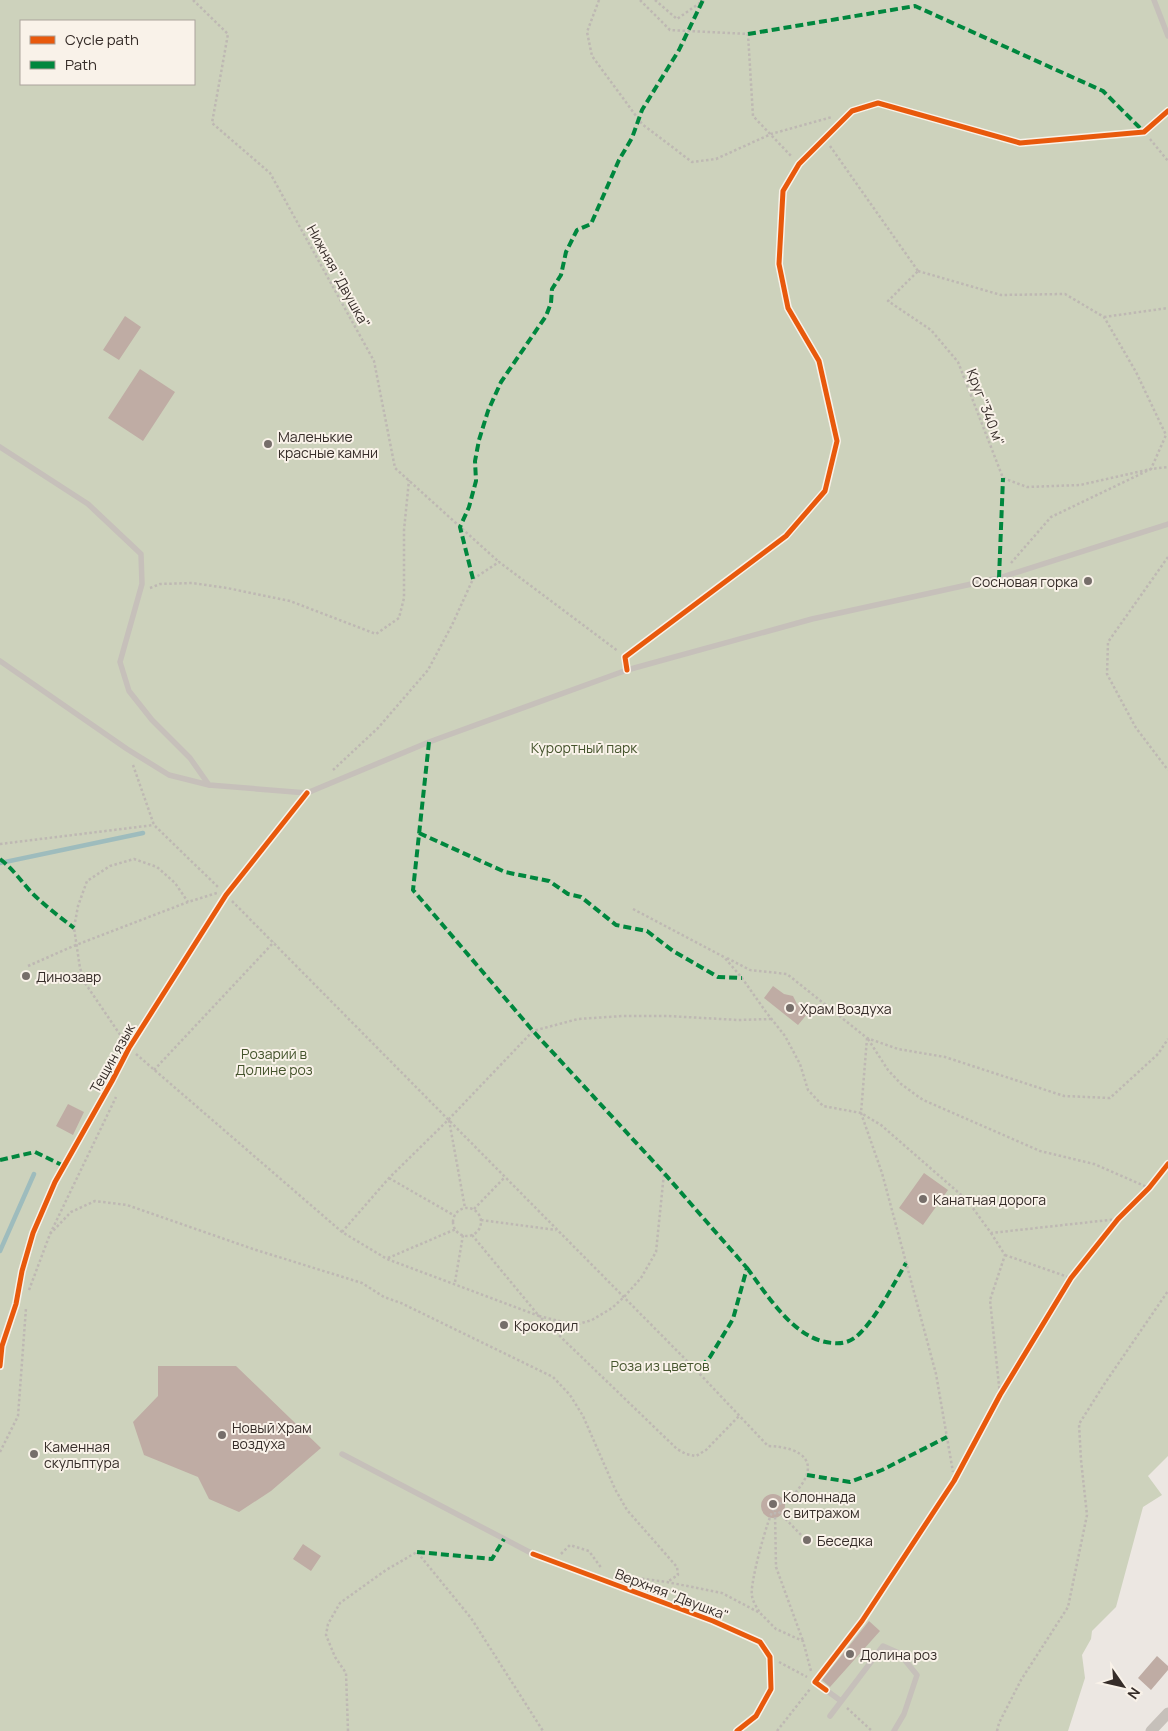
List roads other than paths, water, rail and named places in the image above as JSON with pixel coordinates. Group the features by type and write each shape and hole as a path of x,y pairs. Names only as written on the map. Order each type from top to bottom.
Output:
{"street":[{"path":"1151,1731 1168,1713"}],"lane":[{"path":"1154,0 1168,36"},
{"path":"626,670 625,656 786,536 825,491 838,441 819,362 788,308 779,264 783,190 799,164 852,111 878,103 1020,143 1144,132 1168,111"},
{"path":"0,447 88,504 142,554 142,584 120,662 129,691 152,720 190,758 209,785"},
{"path":"0,661 127,749 169,774 209,785 310,791 429,742 626,670 812,619 998,578 1168,524"},
{"name":"Тещин язык","path":"0,1366 2,1346 16,1304 22,1271 33,1233 55,1182 129,1048 226,895 310,791"},
{"name":"Верхняя \"Двушка\"","path":"342,1454 533,1554 721,1625 760,1642 770,1657 770,1689 756,1716 737,1731"},
{"path":"841,1701 815,1682 862,1621 954,1480"},
{"path":"830,1716 883,1646 899,1652 917,1675 904,1714 894,1731"}],"waterway":[{"path":"0,863 143,833"},
{"path":"0,1251 34,1174"}],"place":[{"name":"Маленькие красные камни","path":"268,444"},
{"name":"Сосновая горка","path":"1088,581"},
{"name":"Динозавр","path":"26,976"},
{"name":"Храм Воздуха","path":"790,1008"},
{"name":"Канатная дорога","path":"923,1199"},
{"name":"Крокодил","path":"504,1325"},
{"name":"Новый Храм воздуха","path":"222,1435"},
{"name":"Каменная скульптура","path":"34,1454"},
{"name":"Колоннада с витражом","path":"773,1504"},
{"name":"Беседка","path":"807,1540"},
{"name":"Долина роз","path":"850,1654"}],"park label":[{"name":"Курортный парк","path":"584,747"},
{"name":"Розарий в Долине роз","path":"274,1062"},
{"name":"Роза из цветов","path":"660,1365"}]}
